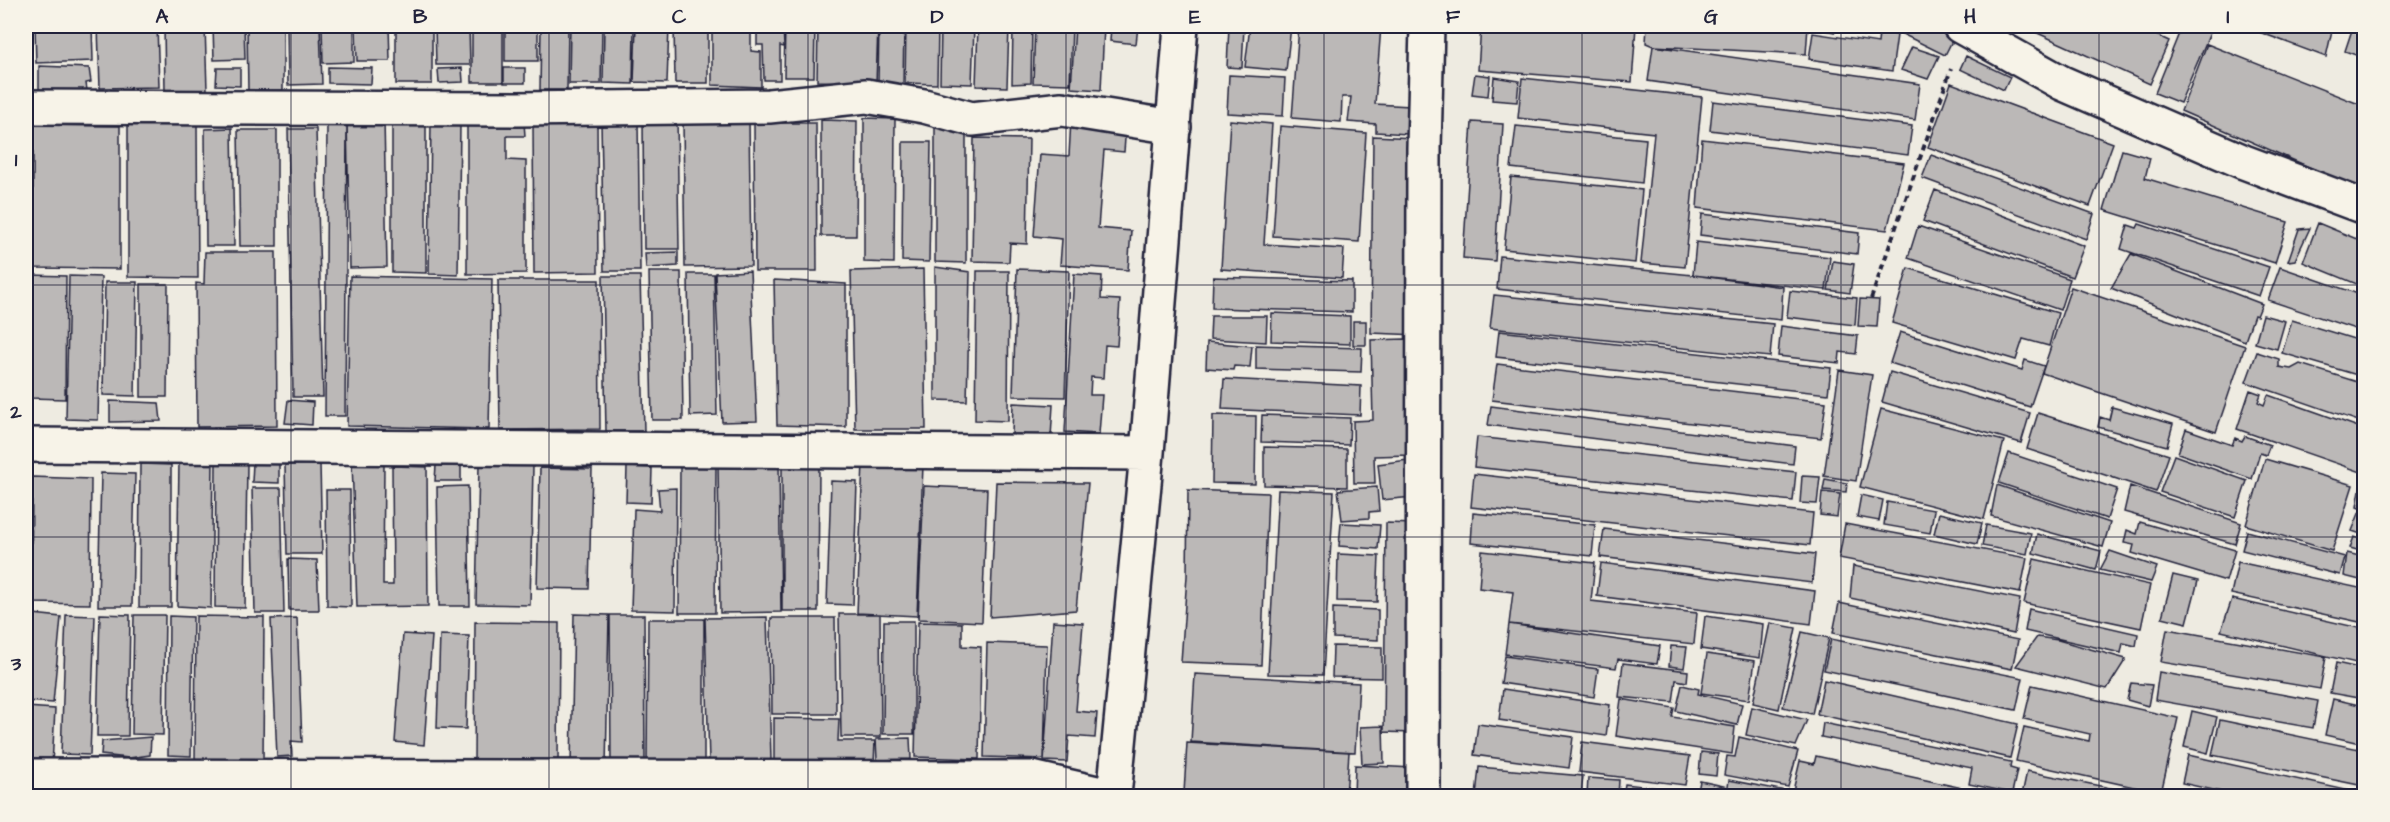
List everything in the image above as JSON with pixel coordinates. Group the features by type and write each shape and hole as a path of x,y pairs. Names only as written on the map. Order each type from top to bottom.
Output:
{"street":[{"path":"26,776 1032,778 1112,796 1147,453 1181,26"},
{"path":"1423,796 1424,160 1427,26"},
{"path":"1963,27 2062,83 2244,162 2364,207"},
{"path":"26,107 517,109 769,106 866,96 924,106 972,118 1062,109 1174,127"},
{"path":"26,445 1147,453"}],"path":[{"path":"1871,299 1963,27"}],"building":[{"path":"26,26 29,26 29,87 26,87"},
{"path":"35,26 92,26 93,61 36,63"},
{"path":"98,26 157,26 159,87 100,88"},
{"path":"164,26 205,26 207,90 165,91"},
{"path":"213,26 244,26 245,59 214,60"},
{"path":"247,26 283,26 283,90 248,90"},
{"path":"287,26 320,26 322,84 288,85"},
{"path":"322,26 354,26 354,62 323,63"},
{"path":"356,26 389,26 390,61 357,61"},
{"path":"396,26 432,26 432,84 396,84"},
{"path":"435,26 469,26 470,65 436,65"},
{"path":"472,26 503,26 503,82 472,82"},
{"path":"505,26 538,26 538,61 505,61"},
{"path":"541,26 568,26 567,90 540,90"},
{"path":"570,26 602,26 601,84 569,84"},
{"path":"604,26 634,26 633,84 603,83"},
{"path":"636,26 669,26 667,83 634,82"},
{"path":"674,26 708,26 708,83 675,83"},
{"path":"712,26 751,26 751,51 761,52 761,87 712,85"},
{"path":"757,26 783,26 784,47 780,46 780,80 764,80 763,45 757,45"},
{"path":"785,26 815,26 814,77 784,77"},
{"path":"818,26 878,26 876,83 817,81"},
{"path":"879,26 904,26 903,84 878,83"},
{"path":"906,26 938,26 937,84 905,83"},
{"path":"941,26 974,26 972,84 940,83"},
{"path":"978,26 1009,26 1007,87 976,86"},
{"path":"1013,26 1032,26 1031,83 1012,84"},
{"path":"1035,26 1072,26 1070,84 1033,83"},
{"path":"1075,26 1104,26 1101,90 1071,88"},
{"path":"1111,26 1138,26 1136,44 1110,41"},
{"path":"1229,26 1244,26 1242,68 1227,67"},
{"path":"1250,26 1291,26 1286,71 1245,67"},
{"path":"1299,26 1381,26 1375,104 1410,106 1408,134 1376,132 1376,124 1348,122 1351,97 1342,97 1341,122 1292,118"},
{"path":"1481,26 1636,26 1632,82 1478,70"},
{"path":"1647,26 1808,26 1806,54 1653,46 1646,43"},
{"path":"1809,26 1836,26 1835,32"},
{"path":"1839,26 1868,26 1866,36 1838,30"},
{"path":"1886,26 1941,26 1956,33 1945,55"},
{"path":"2022,26 2136,26 2169,41 2150,84"},
{"path":"2182,26 2213,26 2180,103 2155,93"},
{"path":"2243,26 2333,26 2326,57"},
{"path":"2353,27 2364,31 2364,58 2345,51"},
{"path":"1879,32 1897,35 1892,71 1809,59 1813,33 1878,43"},
{"path":"2207,44 2364,106 2364,191 2181,111"},
{"path":"1653,46 1920,84 1915,120 1648,81"},
{"path":"1912,47 1939,56 1928,79 1901,70"},
{"path":"1966,56 2010,77 2004,90 1960,69"},
{"path":"39,66 89,68 91,82 86,83 88,97 39,100"},
{"path":"328,67 372,68 371,84 328,83"},
{"path":"217,68 240,68 240,86 216,85"},
{"path":"462,68 463,82 439,83 438,69"},
{"path":"504,68 525,68 525,83 504,83"},
{"path":"1475,74 1490,76 1488,96 1472,94"},
{"path":"1229,75 1285,78 1283,116 1227,113"},
{"path":"1494,77 1519,81 1517,102 1492,100"},
{"path":"1522,78 1702,97 1685,267 1641,263 1654,133 1518,118"},
{"path":"1951,83 2113,143 2090,206 1928,147"},
{"path":"1713,101 1912,126 1908,155 1710,130"},
{"path":"677,117 679,249 644,249 643,118"},
{"path":"864,118 895,119 894,263 864,262"},
{"path":"347,120 384,120 387,267 350,268"},
{"path":"821,120 857,121 856,236 821,236"},
{"path":"1071,120 1126,125 1124,152 1104,150 1098,228 1131,231 1128,270 1060,265 1062,239 1034,236 1040,154 1069,156"},
{"path":"1230,120 1272,124 1264,244 1344,249 1342,278 1221,269"},
{"path":"533,121 597,121 598,272 534,273"},
{"path":"749,121 751,266 685,267 683,122"},
{"path":"327,122 347,122 345,416 325,416"},
{"path":"467,122 524,123 525,136 507,136 507,160 526,161 526,273 467,274"},
{"path":"601,122 638,122 640,271 604,271"},
{"path":"1472,122 1503,124 1495,261 1463,258"},
{"path":"392,123 426,123 426,273 392,272"},
{"path":"431,123 460,124 458,275 429,274"},
{"path":"754,123 816,123 817,271 755,271"},
{"path":"128,124 197,124 198,278 128,277"},
{"path":"935,124 966,125 966,263 935,262"},
{"path":"33,125 120,126 120,269 33,268"},
{"path":"1280,126 1366,133 1359,242 1273,236"},
{"path":"1516,126 1646,139 1642,183 1511,168"},
{"path":"232,128 234,246 206,246 205,129"},
{"path":"288,129 316,129 323,397 293,397"},
{"path":"238,130 277,130 277,246 240,246"},
{"path":"1373,136 1414,138 1419,335 1371,333"},
{"path":"974,138 1029,139 1027,244 1010,243 1009,262 972,261"},
{"path":"1702,139 1904,163 1887,230 1697,208"},
{"path":"903,142 931,142 929,262 902,261"},
{"path":"2122,150 2150,158 2145,178 2288,222 2275,263 2104,210"},
{"path":"1931,155 2094,214 2086,239 1922,178"},
{"path":"1511,177 1642,190 1635,263 1504,249"},
{"path":"1935,190 2084,246 2072,277 1923,221"},
{"path":"1702,214 1859,233 1857,254 1700,235"},
{"path":"2318,223 2364,242 2364,287 2303,262"},
{"path":"2139,224 2269,267 2259,296 2121,249 2128,225 2137,228"},
{"path":"1918,226 2070,279 2060,310 1908,258"},
{"path":"2310,228 2295,260 2288,261 2299,229"},
{"path":"1696,242 1830,257 1826,290 1693,275"},
{"path":"205,252 276,252 277,426 197,427 196,283 204,284"},
{"path":"678,252 678,266 646,268 645,253"},
{"path":"2131,254 2262,304 2257,316 2254,315 2245,341 2111,288"},
{"path":"1500,256 1693,275 1783,287 1781,320 1497,289"},
{"path":"1833,261 1854,264 1850,293 1828,290"},
{"path":"935,267 970,272 967,401 935,400"},
{"path":"2280,267 2364,296 2364,332 2268,300"},
{"path":"1908,268 2058,313 2049,346 2023,339 2016,360 1892,323"},
{"path":"923,269 926,429 855,429 851,271"},
{"path":"1017,269 1069,271 1065,397 1013,396"},
{"path":"750,271 757,421 722,422 715,273"},
{"path":"977,271 1009,271 1008,421 975,420"},
{"path":"649,272 681,272 683,420 652,420"},
{"path":"688,274 714,274 717,415 690,416"},
{"path":"1074,274 1102,276 1101,299 1120,300 1117,346 1105,345 1103,378 1091,377 1090,395 1102,395 1099,434 1065,432"},
{"path":"31,275 66,276 65,399 30,398"},
{"path":"69,276 101,277 98,420 66,419"},
{"path":"350,276 492,279 489,429 347,426"},
{"path":"603,276 640,276 644,431 606,431"},
{"path":"1213,277 1352,281 1352,312 1212,308"},
{"path":"498,280 599,280 600,429 500,430"},
{"path":"774,280 846,284 846,427 777,425"},
{"path":"105,282 137,282 135,396 103,395"},
{"path":"141,284 168,284 167,397 141,397"},
{"path":"2071,287 2245,346 2216,432 2042,373"},
{"path":"1790,291 1857,298 1855,325 1787,317"},
{"path":"1494,295 1773,324 1770,357 1490,328"},
{"path":"1860,299 1879,300 1877,327 1858,326"},
{"path":"1272,313 1350,316 1350,344 1271,341"},
{"path":"2263,315 2285,321 2277,349 2255,343"},
{"path":"1211,316 1267,316 1266,342 1210,339"},
{"path":"2292,320 2364,342 2364,377 2282,353"},
{"path":"1353,321 1366,321 1366,345 1353,345"},
{"path":"1781,326 1858,336 1856,354 1840,352 1839,363 1778,356"},
{"path":"1499,331 1831,368 1828,394 1496,357"},
{"path":"1900,332 2022,370 2025,360 2044,366 2030,407 1890,363"},
{"path":"1406,339 1410,455 1374,456 1375,483 1354,483 1353,421 1373,420 1371,340"},
{"path":"1207,342 1252,346 1250,367 1234,366 1233,370 1206,368"},
{"path":"1256,345 1362,348 1361,372 1256,369"},
{"path":"2257,352 2279,359 2279,367 2291,369 2300,364 2364,384 2364,423 2246,382"},
{"path":"1497,364 1826,402 1821,438 1492,400"},
{"path":"1839,370 1872,375 1856,481 1824,476"},
{"path":"1890,372 2030,413 2021,443 1882,402"},
{"path":"1224,379 1361,386 1360,415 1222,409"},
{"path":"2250,390 2261,394 2258,402 2264,405 2268,395 2364,429 2364,473 2237,429"},
{"path":"288,400 313,402 312,425 285,423"},
{"path":"110,401 159,403 161,421 110,422"},
{"path":"1013,403 1053,405 1051,437 1012,434"},
{"path":"1491,406 1795,446 1793,464 1488,425"},
{"path":"2112,407 2173,424 2167,446 2098,427 2100,417 2109,420"},
{"path":"1881,409 2004,441 1984,519 1860,487"},
{"path":"2038,413 2169,455 2156,492 2027,449"},
{"path":"1213,415 1256,416 1255,484 1212,483"},
{"path":"1262,415 1350,418 1349,445 1261,442"},
{"path":"2186,429 2232,445 2235,438 2242,441 2245,436 2270,445 2266,455 2260,453 2252,479 2178,453"},
{"path":"1477,437 1796,472 1793,501 1474,467"},
{"path":"1264,447 1347,449 1347,487 1264,485"},
{"path":"2009,453 2117,489 2107,519 1999,483"},
{"path":"2174,455 2247,481 2235,517 2160,492"},
{"path":"2265,459 2353,485 2332,551 2246,525"},
{"path":"1408,460 1413,497 1382,500 1378,464"},
{"path":"179,461 213,461 211,608 177,606"},
{"path":"352,461 384,462 383,585 393,585 392,466 427,467 428,606 357,607"},
{"path":"782,462 819,463 818,611 782,611"},
{"path":"863,462 923,465 917,616 857,613"},
{"path":"216,463 247,463 245,608 215,607"},
{"path":"253,463 279,464 279,483 252,482"},
{"path":"718,463 779,463 781,612 720,613"},
{"path":"140,464 171,465 171,607 139,607"},
{"path":"320,464 322,554 287,554 285,465"},
{"path":"436,465 461,466 461,481 435,481"},
{"path":"479,465 533,466 530,605 476,604"},
{"path":"680,465 716,466 715,613 679,613"},
{"path":"627,467 652,468 651,503 626,502"},
{"path":"540,468 592,469 589,589 537,588"},
{"path":"101,473 135,474 132,606 98,606"},
{"path":"1474,474 1813,513 1810,545 1471,507"},
{"path":"1802,476 1820,477 1817,504 1800,503"},
{"path":"32,477 91,479 90,604 31,603"},
{"path":"1825,479 1847,483 1846,492 1823,490"},
{"path":"831,481 857,482 853,605 827,604"},
{"path":"996,482 1088,483 1076,610 990,617"},
{"path":"2361,484 2364,485 2364,510 2357,507"},
{"path":"1997,485 2110,523 2103,547 1991,516"},
{"path":"468,486 470,606 439,606 437,487"},
{"path":"924,486 987,489 982,622 918,619"},
{"path":"2130,486 2241,523 2235,544 2124,512"},
{"path":"1377,487 1379,511 1369,512 1369,518 1342,520 1338,490"},
{"path":"252,488 281,488 284,613 255,613"},
{"path":"676,488 675,611 631,610 634,509 660,511 658,489"},
{"path":"326,490 350,490 351,607 327,606"},
{"path":"1188,490 1268,493 1261,665 1181,662 1187,576"},
{"path":"1278,490 1334,492 1323,675 1268,674"},
{"path":"1822,492 1840,494 1837,517 1820,515"},
{"path":"1861,495 1883,500 1879,521 1857,517"},
{"path":"1887,502 1934,510 1930,533 1884,525"},
{"path":"2360,511 2364,513 2364,535 2352,531"},
{"path":"1473,513 1595,525 1592,556 1471,543"},
{"path":"1939,513 1982,523 1977,544 1934,534"},
{"path":"2140,522 2235,550 2226,581 2132,553 2134,545 2124,543 2127,530 2137,534"},
{"path":"1341,523 1380,525 1378,549 1339,546"},
{"path":"1386,523 1415,524 1413,733 1384,732"},
{"path":"1845,524 2027,558 2020,593 1839,558"},
{"path":"1986,525 2031,533 2027,554 1982,546"},
{"path":"1604,529 1815,554 1812,583 1600,557"},
{"path":"2247,531 2345,557 2340,575 2242,550"},
{"path":"2037,534 2101,551 2096,570 2033,553"},
{"path":"2354,537 2364,540 2364,552 2350,548"},
{"path":"1482,551 1595,563 1591,601 1697,613 1694,644 1509,624 1513,592 1479,588"},
{"path":"2110,551 2157,567 2151,582 2100,570"},
{"path":"2347,553 2364,557 2364,581 2344,576"},
{"path":"1338,554 1379,556 1377,602 1337,601"},
{"path":"288,559 317,560 319,610 289,610"},
{"path":"2034,559 2150,585 2141,628 2024,603"},
{"path":"2238,562 2364,589 2364,623 2231,594"},
{"path":"1601,563 1815,591 1811,624 1597,596"},
{"path":"1853,566 2020,599 2014,634 1850,598"},
{"path":"2173,575 2198,581 2187,623 2162,617"},
{"path":"2232,599 2364,629 2364,645 2356,663 2221,631"},
{"path":"1839,603 2018,640 2012,669 1833,633"},
{"path":"1333,608 1378,610 1378,640 1333,638"},
{"path":"2029,609 2138,634 2136,646 2123,643 2121,653 2025,631"},
{"path":"33,614 61,617 53,703 26,701"},
{"path":"100,614 130,615 128,736 97,736"},
{"path":"574,614 609,615 606,767 571,766"},
{"path":"839,614 880,614 881,737 841,737"},
{"path":"66,615 95,616 90,755 61,754"},
{"path":"134,615 165,615 163,735 132,734"},
{"path":"610,615 644,615 645,764 611,764"},
{"path":"169,616 193,617 191,756 168,755"},
{"path":"196,616 264,617 263,765 195,764"},
{"path":"1705,616 1763,624 1760,658 1701,649"},
{"path":"767,617 771,760 709,762 705,618"},
{"path":"297,618 302,742 291,741 292,756 277,757 271,619"},
{"path":"771,618 835,618 836,714 772,714"},
{"path":"648,619 704,619 704,767 647,767"},
{"path":"884,621 914,621 914,734 883,734"},
{"path":"1053,621 1083,623 1076,711 1097,713 1095,738 1069,736 1067,762 1044,761"},
{"path":"475,622 559,623 558,763 474,763"},
{"path":"918,622 962,623 962,646 981,647 979,759 915,757"},
{"path":"1770,623 1796,628 1779,709 1753,703"},
{"path":"1509,624 1660,646 1657,664 1618,659 1616,668 1505,654"},
{"path":"2167,629 2326,657 2320,689 2161,662"},
{"path":"1802,632 1829,638 1812,714 1783,707"},
{"path":"403,634 432,636 424,745 395,742"},
{"path":"440,635 469,636 466,729 437,728"},
{"path":"2037,637 2058,640 2126,659 2107,689 2016,666"},
{"path":"1831,639 2023,678 2016,710 1824,670"},
{"path":"987,643 1047,645 1044,759 984,757"},
{"path":"1333,646 1382,647 1382,678 1332,677"},
{"path":"1671,646 1687,647 1684,668 1669,666"},
{"path":"1707,654 1755,661 1749,700 1701,693"},
{"path":"1505,656 1598,669 1594,697 1501,683"},
{"path":"1623,663 1688,671 1687,682 1676,680 1673,702 1619,697"},
{"path":"2336,663 2364,669 2364,699 2330,693"},
{"path":"2159,672 2318,701 2313,728 2155,700"},
{"path":"1195,674 1359,683 1355,752 1191,742"},
{"path":"1824,680 2018,724 2010,758 1817,714"},
{"path":"2131,683 2152,685 2148,706 2127,700"},
{"path":"1682,685 1699,689 1698,694 1742,704 1737,725 1676,711"},
{"path":"2032,685 2178,718 2161,793 2016,761 2024,727 2089,741 2090,734 2024,719"},
{"path":"1503,689 1610,705 1606,736 1499,720"},
{"path":"1621,699 1674,708 1672,717 1735,727 1732,754 1616,736"},
{"path":"2333,699 2364,706 2364,744 2325,735"},
{"path":"26,707 55,709 52,765 26,763"},
{"path":"1752,707 1807,720 1796,746 1746,735"},
{"path":"2192,711 2217,717 2208,753 2184,747"},
{"path":"774,718 839,719 838,741 875,741 874,764 774,763"},
{"path":"2220,720 2364,750 2364,786 2212,755"},
{"path":"1823,723 2011,762 2010,768 2017,770 2012,793 1969,784 1972,768 1821,737"},
{"path":"1478,724 1573,737 1569,768 1474,755"},
{"path":"1383,726 1384,763 1362,764 1360,727"},
{"path":"151,737 150,755 129,758 101,755 102,741"},
{"path":"1739,737 1798,751 1788,787 1724,775 1727,756 1735,757"},
{"path":"910,738 911,759 877,760 876,739"},
{"path":"1582,742 1690,756 1685,785 1579,772"},
{"path":"1187,743 1349,752 1346,796 1241,796 1184,793"},
{"path":"1701,752 1718,754 1716,776 1699,774"},
{"path":"2188,755 2364,794 2364,796 2240,796 2182,783"},
{"path":"1816,756 1999,796 1792,795 1800,761 1814,764"},
{"path":"1355,765 1413,768 1412,796 1354,796"},
{"path":"1479,767 1583,776 1581,796 1476,796"},
{"path":"2027,771 2149,796 2022,795"},
{"path":"1588,778 1619,780 1618,796 1587,796"},
{"path":"1729,780 1786,791 1784,796 1697,796 1700,781 1728,787"},
{"path":"1625,784 1682,791 1681,796 1623,796"},
{"path":"832,786 832,796 777,796 777,791"},
{"path":"341,789 456,789 456,796 341,796"},
{"path":"951,791 1054,796 951,796"},
{"path":"180,794 242,795 242,796 180,796"}]}
